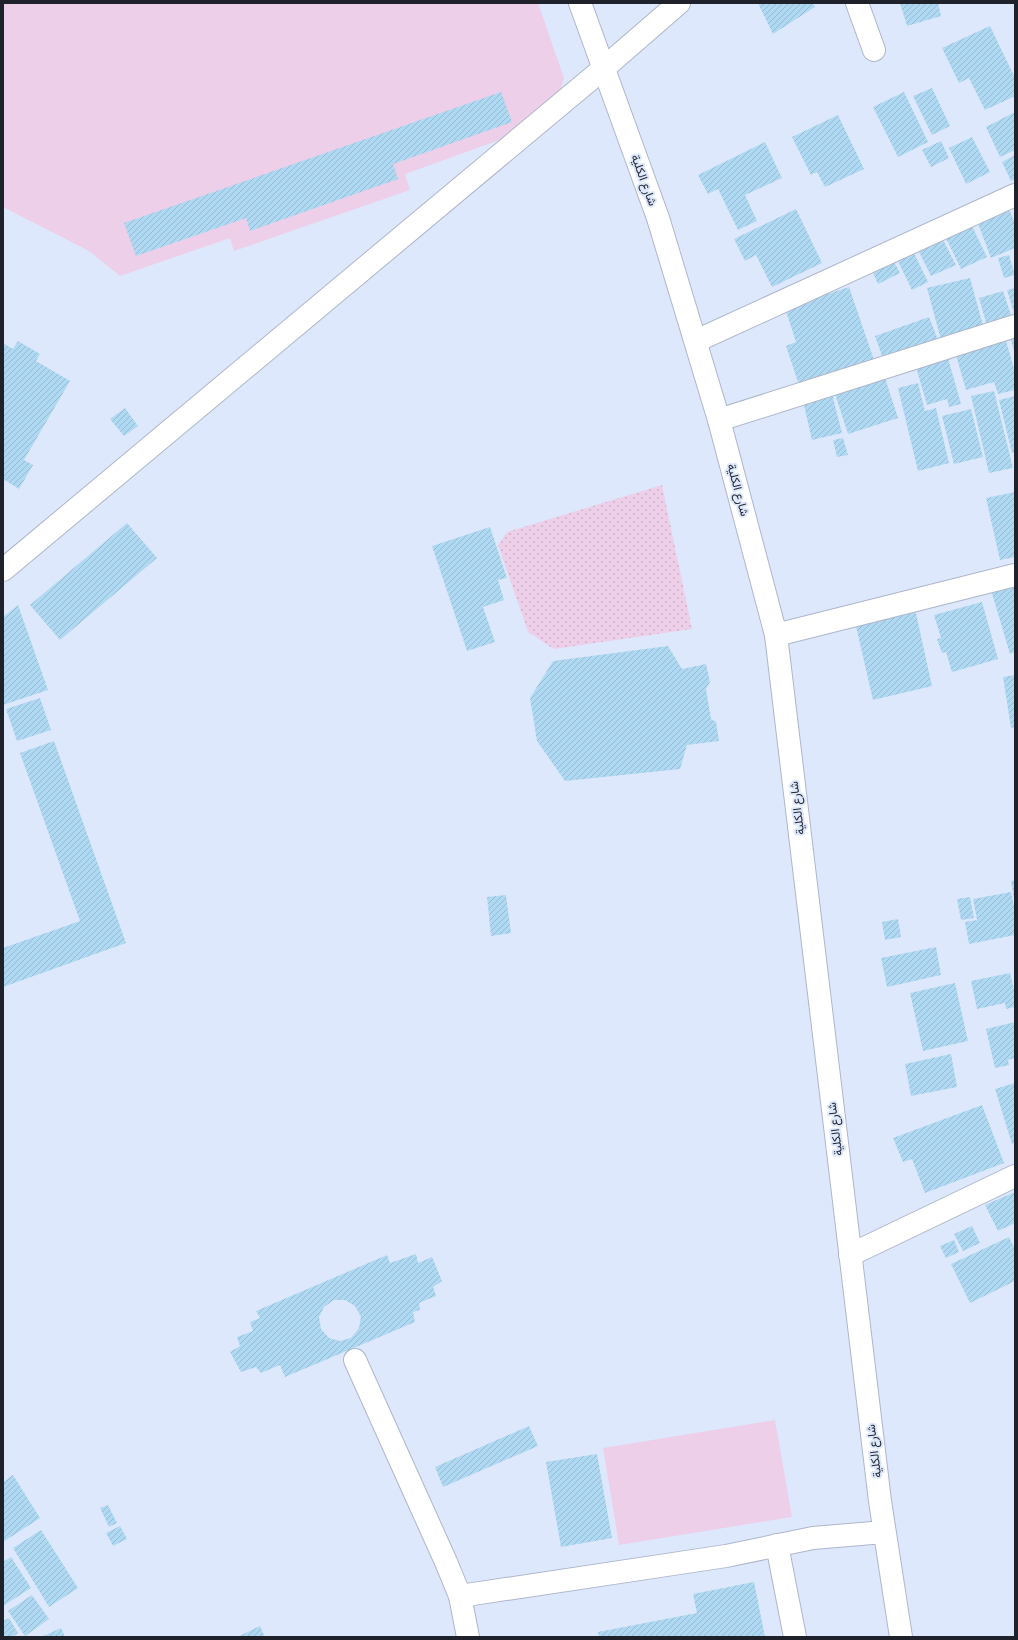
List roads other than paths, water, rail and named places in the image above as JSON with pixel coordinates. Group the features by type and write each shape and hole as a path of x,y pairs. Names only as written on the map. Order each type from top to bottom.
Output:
{"street":[{"name":"شارع الكلية","path":"580,3 658,218 719,420 776,635 884,1532 901,1637"},
{"path":"3,570 604,68 678,3"},
{"path":"857,3 874,50"},
{"path":"696,341 1015,195"},
{"path":"719,420 1015,326"},
{"path":"776,635 1015,575"},
{"path":"850,1255 1015,1176"},
{"path":"355,1360 460,1596 468,1637"},
{"path":"460,1596 726,1556 813,1538 884,1532"},
{"path":"777,1545 795,1637"}]}
